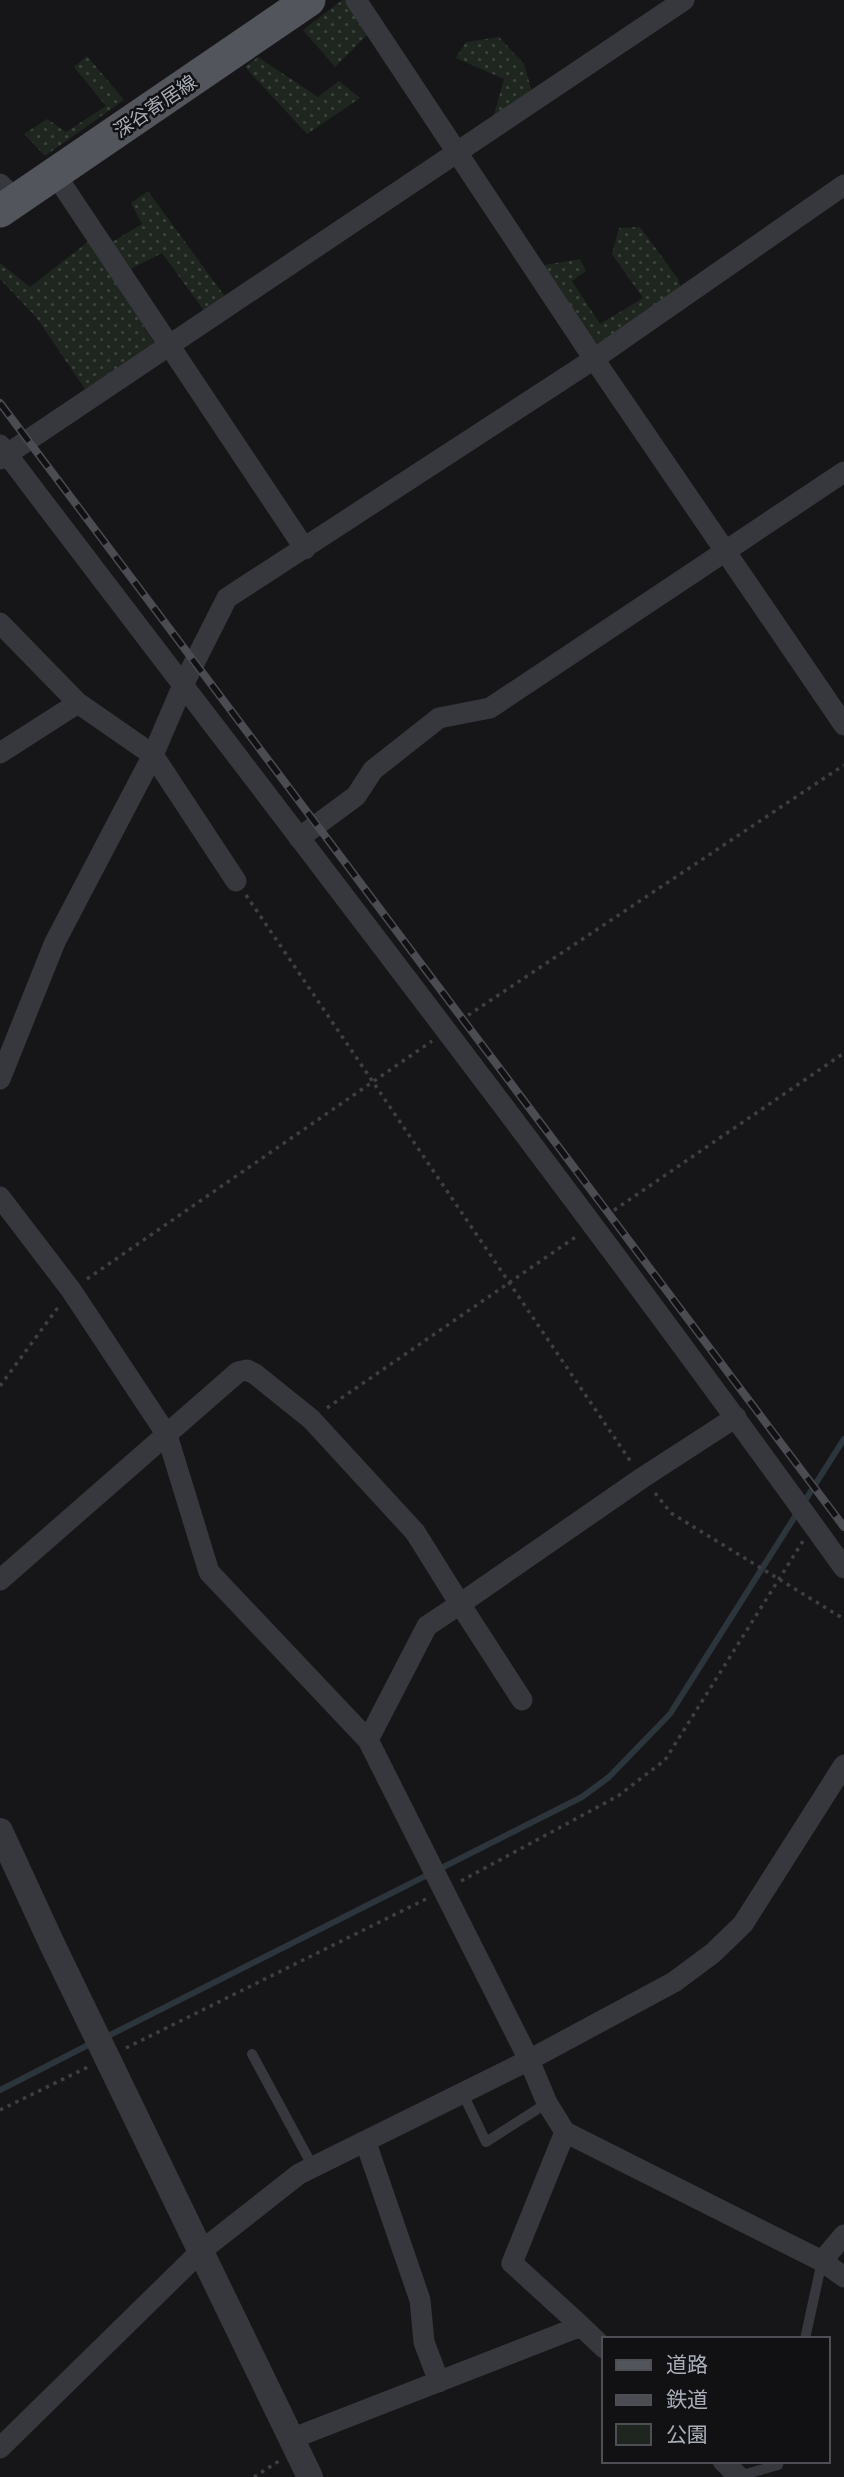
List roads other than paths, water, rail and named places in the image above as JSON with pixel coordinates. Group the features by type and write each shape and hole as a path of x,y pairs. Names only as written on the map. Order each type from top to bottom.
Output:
{"main road":[{"name":"深谷寄居線","path":"5,198 55,174 309,0"}],"street":[{"path":"356,0 594,359 844,725"},
{"path":"684,0 168,346 2,453 183,685 592,1225 844,1567"},
{"path":"55,174 305,549"},
{"path":"0,1079 55,943 153,755 183,685 228,598 594,359 844,185"},
{"path":"299,838 356,796 373,770 439,718 490,708 844,472"},
{"path":"0,624 78,703 153,755 236,881"},
{"path":"0,753 78,703"},
{"path":"0,1197 71,1290 167,1435 209,1572 368,1740 529,2060 547,2104 565,2132 822,2261 844,2277"},
{"path":"0,1580 238,1372 247,1370 311,1419 415,1532 522,1700"},
{"path":"368,1740 427,1626 642,1478 736,1417"},
{"path":"0,2448 201,2251 299,2174 529,2060 674,1982 713,1953 743,1924 844,1765"},
{"path":"0,1831 310,2477"},
{"path":"565,2132 512,2263 602,2346"},
{"path":"366,2143 420,2300 424,2342 439,2382"},
{"path":"822,2261 844,2235"},
{"path":"294,2445 439,2382 581,2326"}],"lane":[{"path":"252,2054 313,2167"},
{"path":"463,2094 486,2142 547,2104"},
{"path":"805,2337 822,2261"},
{"path":"734,2471 778,2463"}],"waterway":[{"path":"104,2038 582,1797 609,1777 670,1714 844,1439"},
{"path":"0,2090 94,2042"}],"railway":[{"path":"0,403 844,1527"}]}
